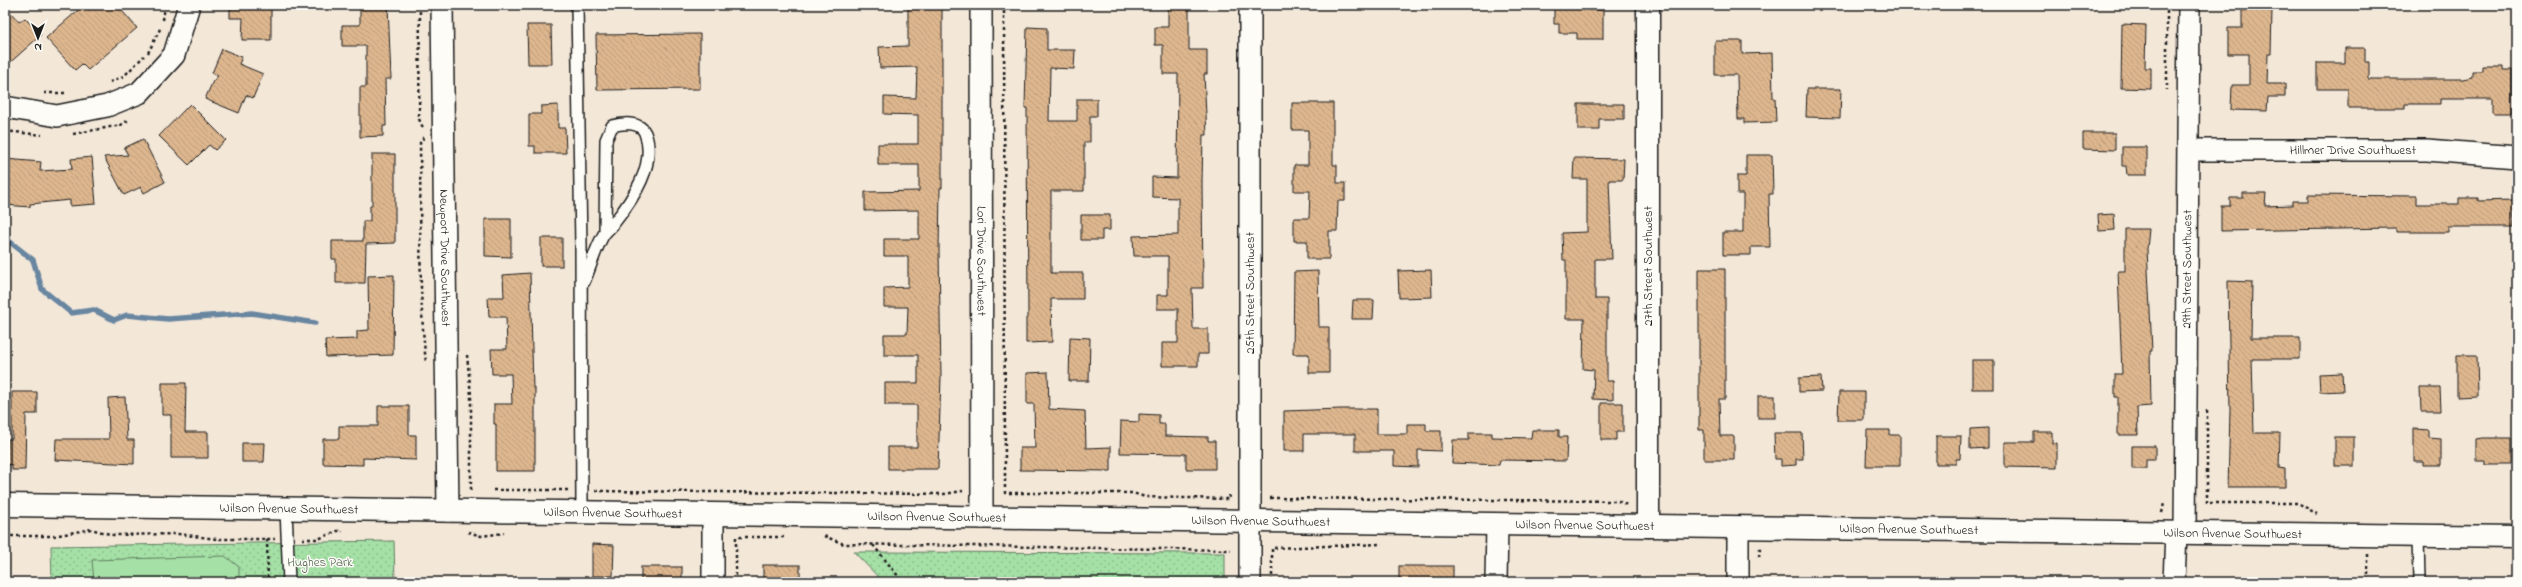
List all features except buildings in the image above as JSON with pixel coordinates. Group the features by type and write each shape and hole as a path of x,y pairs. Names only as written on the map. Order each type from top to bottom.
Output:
{"main road":[{"name":"27th Street Southwest","path":"1648,5 1648,516"},
{"name":"Wilson Avenue Southwest","path":"5,505 1497,524 1648,516 1738,528 2517,537"}],"street":[{"path":"5,107 57,116 107,106 140,93 174,55 190,5"},
{"name":"Newport Drive Southwest","path":"442,5 448,511"},
{"name":"Lori Drive Southwest","path":"981,5 982,518"},
{"name":"25th Street Southwest","path":"1250,5 1250,582"},
{"name":"29th Street Southwest","path":"2174,582 2180,533 2189,150 2189,5"},
{"name":"Hillmer Drive Southwest","path":"2189,150 2427,150 2517,157"},
{"path":"713,514 713,582"},
{"path":"1496,582 1497,524"},
{"path":"1738,528 1738,582"}],"lane":[{"path":"577,5 582,288 582,513"},
{"path":"582,288 605,233 625,206 648,164 650,146 644,130 636,125 622,123 612,126 606,140 605,233"},
{"path":"286,509 289,582"},
{"path":"2418,536 2419,582"}],"path":[{"path":"104,86 124,76 148,53 162,25 165,5"},
{"path":"420,5 419,119 425,133 420,143 420,270 421,325 426,367"},
{"path":"1004,5 1005,493 1133,493 1145,497 1229,498 1229,491"},
{"path":"2167,5 2167,93"},
{"path":"41,92 71,93"},
{"path":"467,351 470,395 471,489 479,490"},
{"path":"2207,407 2207,503 2298,503 2315,514 2320,514"},
{"path":"487,490 944,494 963,492 963,484"},
{"path":"1270,491 1270,499 1618,501 1648,516"},
{"path":"2155,513 2163,513 2165,498"},
{"path":"5,536 54,536 91,529 113,535 178,534 217,539 318,539 337,531 344,531"},
{"path":"462,532 481,536 512,533"},
{"path":"736,582 736,537 795,536"},
{"path":"818,536 825,536 844,544 873,545 1231,548 1231,555"},
{"path":"267,539 268,582"},
{"path":"1272,582 1272,548 1385,544"},
{"path":"873,545 903,582"},
{"path":"2368,553 2368,582"}],"green space":[{"name":"Hughes Park","path":"394,541 395,582 52,582 51,546"},
{"path":"854,552 1225,553 1225,582 883,582"},
{"path":"225,556 239,567 239,582 94,582 92,560"}],"waterway":[{"path":"5,238 33,260 42,289 71,313 94,310 114,320 127,315 168,319 252,313 315,323"}]}
